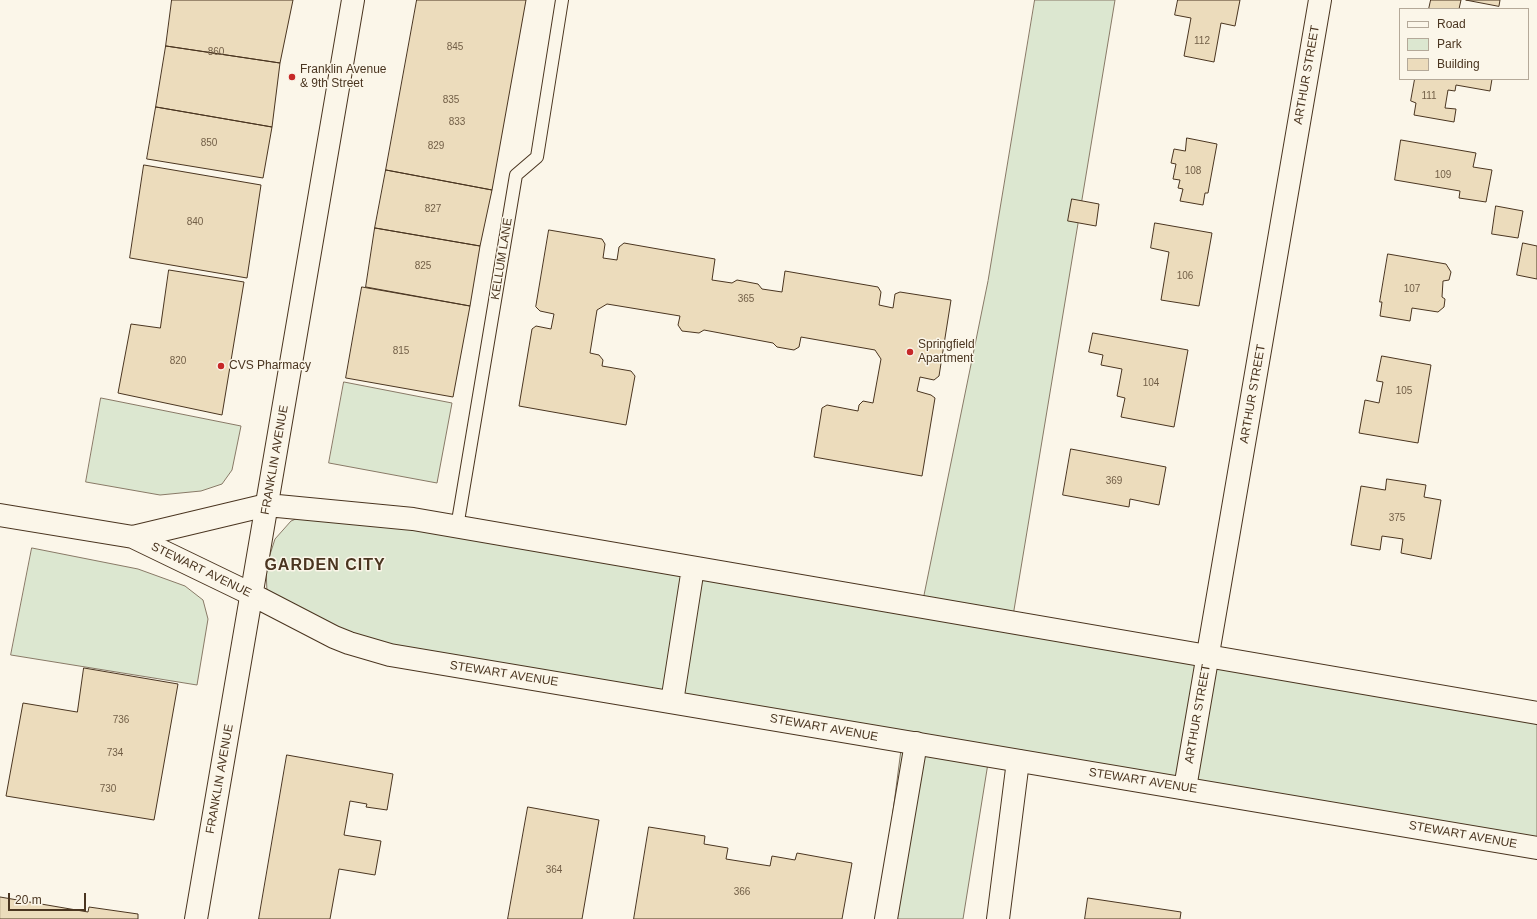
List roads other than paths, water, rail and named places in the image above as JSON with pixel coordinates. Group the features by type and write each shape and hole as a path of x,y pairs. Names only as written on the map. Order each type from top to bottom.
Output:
{"main road":[{"name":"FRANKLIN AVENUE","path":"196,919 353,0"},
{"name":"ARTHUR STREET","path":"1185,788 1320,0"},
{"name":"STEWART AVENUE","path":"133,537 267,505 413,519 1537,713"},
{"name":"STEWART AVENUE","path":"0,515 133,537 251,594 334,637 390,655 1537,848"},
{"path":"672,702 693,568"},
{"path":"886,919 916,743"},
{"path":"998,919 1018,761"}],"lane":[{"name":"KELLUM LANE","path":"458,527 516,175 537,157 562,0"}],"place":[{"name":"Franklin Avenue & 9th Street","path":"292,77"},
{"name":"Springfield Apartment","path":"910,352"},
{"name":"CVS Pharmacy","path":"221,366"}],"district":[{"name":"GARDEN CITY","path":"325,566"}]}
